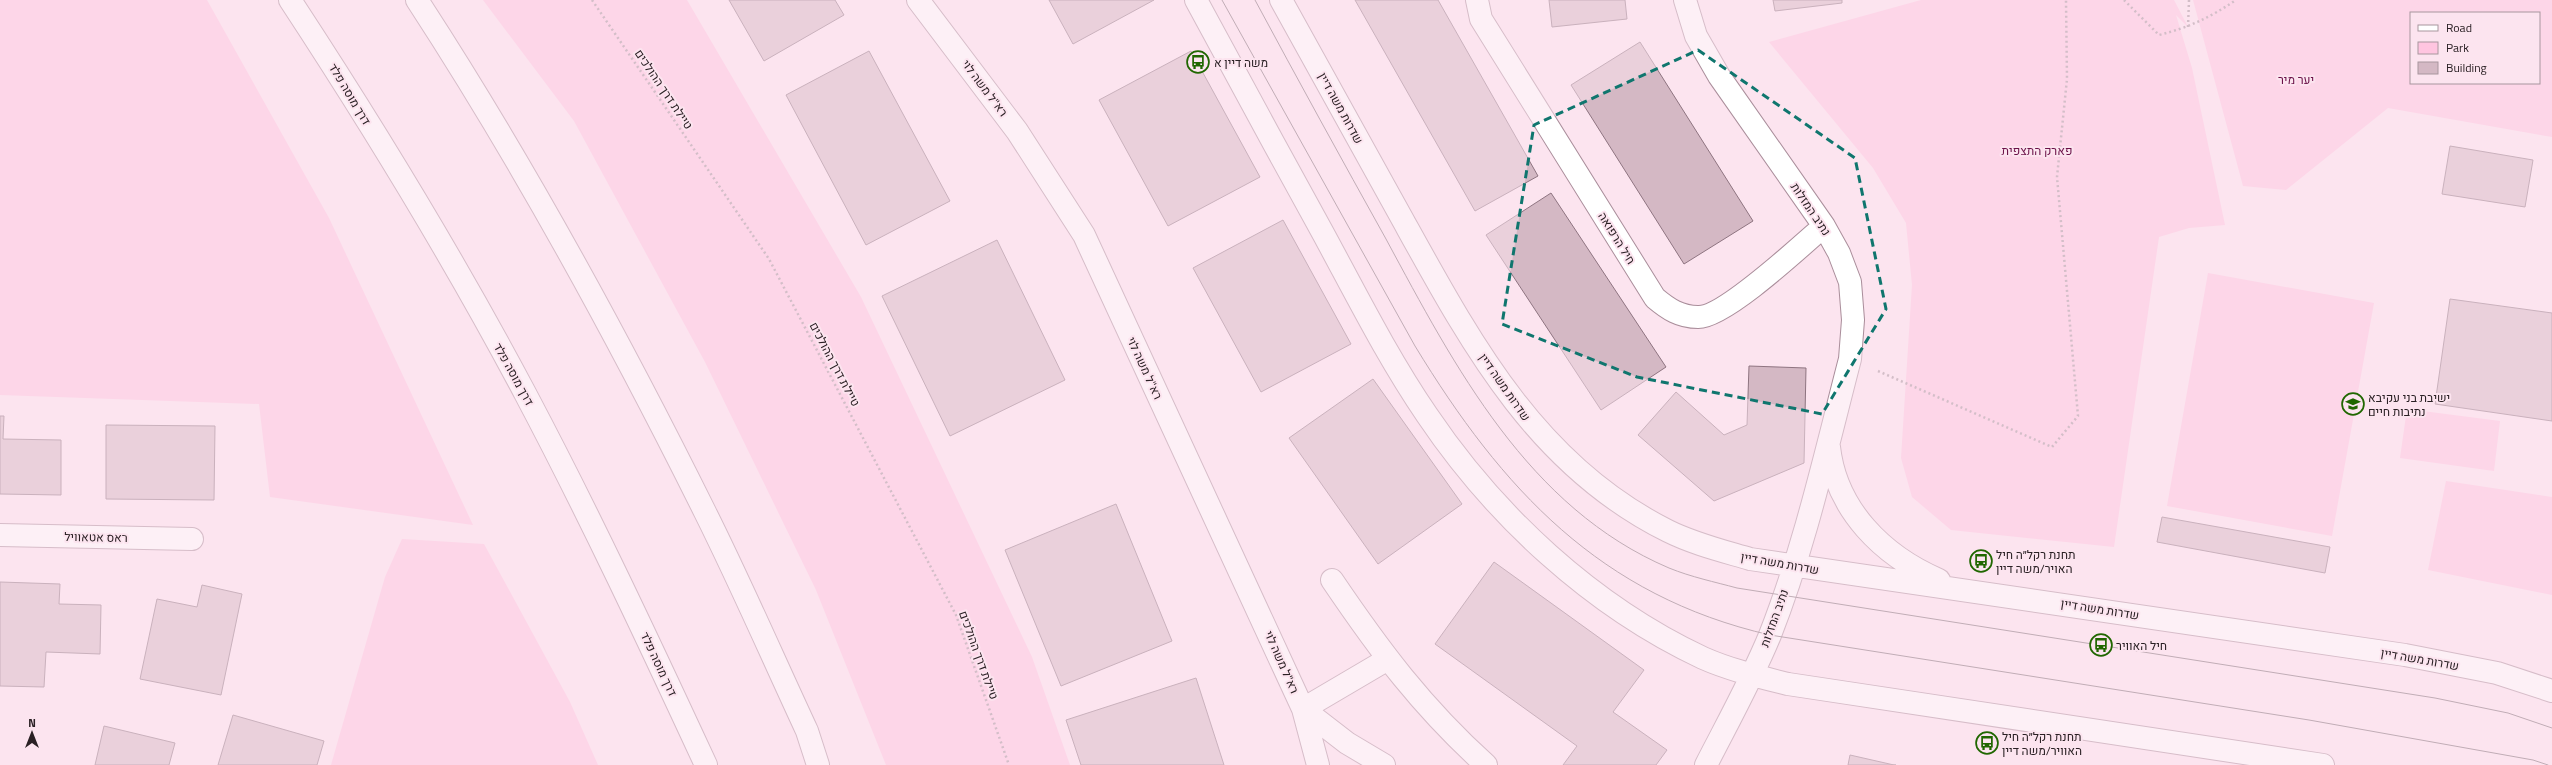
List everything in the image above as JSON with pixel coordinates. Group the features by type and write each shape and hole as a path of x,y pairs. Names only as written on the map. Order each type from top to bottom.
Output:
{"main road":[{"name":"דרך מוסה פלד","path":"290,0 333,65 443,246 525,394 610,559 706,765"},
{"path":"417,0 535,193 619,344 706,513 807,731 818,765"},
{"name":"רא\"ל משה לוי","path":"918,0 1017,131 1084,235 1303,709 1318,765"},
{"path":"1196,0 1384,346 1426,414 1454,453 1525,532 1574,575 1667,639 1704,659 1752,675 1829,691 2323,765"},
{"name":"שדרות משה דיין","path":"1281,0 1448,302 1505,390 1529,422 1558,452 1593,482 1630,509 1669,531 1714,549 1750,559 1959,588 2404,655 2497,673 2552,690"},
{"name":"חיל הרפואה","path":"1477,0 1481,19 1655,298 1672,312 1700,318 1728,306 1824,226"},
{"name":"נתיב המזלות","path":"1685,0 1696,36 1719,76 1824,226 1839,253 1850,282 1854,320 1850,359 1793,566 1770,635 1752,675 1706,765"},
{"name":"נתיב המזלות","path":"1828,441 1831,465 1838,487 1851,510 1871,535 1896,556 1924,574 1959,588"},
{"name":"ראס אטאוויל","path":"0,535 192,539"},
{"path":"1332,580 1388,659 1439,721 1486,765"},
{"path":"1384,765 1347,743 1303,709 1388,659"}],"path":[{"name":"טיילת דרך ההולכים","path":"592,0 769,259 956,614 1009,765"},
{"path":"1850,359 2052,447 2078,416 2057,177 2067,79 2066,0"},
{"path":"2124,0 2159,35 2188,27 2210,18 2236,0"},
{"path":"2188,27 2189,0"}],"highlighted area":[{"path":"1698,50 1855,158 1886,309 1822,414 1637,377 1502,324 1534,125"}],"green space":[{"path":"0,0 207,0 329,218 473,525 270,497 259,404 0,395"},
{"path":"483,0 687,0 861,297 1032,657 1070,765 886,765 816,590 705,362 574,121"},
{"name":"פארק התצפית","path":"1921,0 2174,0 2188,27 2176,15 2192,68 2225,225 2189,228 2159,237 2114,547 1951,530 1912,497 1901,458 1912,285 1906,223 1873,168 1769,42"},
{"name":"יער מיר","path":"2193,0 2552,0 2552,137 2388,108 2286,190 2243,186"},
{"path":"2208,273 2374,303 2332,536 2167,506"},
{"path":"2407,409 2500,421 2494,471 2400,458"},
{"path":"2446,481 2552,497 2552,595 2428,570"},
{"path":"402,539 484,544 570,702 598,765 331,765 385,577"}],"building":[{"path":"729,0 835,0 844,15 764,61"},
{"path":"1049,0 1154,0 1073,44"},
{"path":"1355,0 1438,0 1538,176 1475,211"},
{"path":"1549,0 1625,0 1627,19 1552,27"},
{"path":"1773,0 1842,0 1842,3 1775,11"},
{"path":"1640,42 1753,221 1684,264 1571,85"},
{"path":"869,51 950,201 866,245 786,95"},
{"path":"1191,51 1260,177 1168,226 1099,100"},
{"path":"2450,146 2533,160 2525,207 2442,194"},
{"path":"1551,193 1666,367 1601,410 1486,235"},
{"path":"1283,220 1351,344 1261,392 1193,268"},
{"path":"997,240 1065,380 950,436 882,296"},
{"path":"2450,299 2552,313 2552,421 2435,404"},
{"path":"1749,366 1806,368 1804,463 1714,501 1638,435 1676,392 1724,435 1747,425"},
{"path":"1373,379 1462,504 1378,564 1289,438"},
{"path":"0,416 4,416 3,439 61,440 61,495 0,494"},
{"path":"106,425 215,426 214,500 106,499"},
{"path":"1116,504 1172,641 1061,686 1005,550"},
{"path":"2162,517 2330,547 2325,573 2157,542"},
{"path":"1494,562 1644,670 1613,712 1667,750 1656,765 1563,765 1577,746 1435,644"},
{"path":"0,582 60,584 59,604 101,605 100,654 46,652 44,687 0,686"},
{"path":"202,585 242,594 221,695 140,679 157,599 197,607"},
{"path":"1196,678 1224,765 1081,765 1066,720"},
{"path":"233,715 324,741 317,765 218,765"},
{"path":"104,726 175,743 169,765 95,765"},
{"path":"1850,755 1894,765 1848,765"}],"tram line":[{"path":"1222,0 1415,346 1448,398 1483,446 1521,490 1561,530 1606,564 1655,594 1710,617 1770,635 2309,720 2533,760 2548,765"},
{"path":"1255,0 1412,287 1469,384 1500,429 1536,471 1575,509 1619,542 1669,568 1694,577 1737,588 2435,698 2508,713 2552,728"}],"place":[{"name":"משה דיין א","path":"1198,62"},
{"name":"ישיבת בני עקיבא נתיבות חיים","path":"2353,404"},
{"name":"תחנת רקל״ה חיל האויר/משה דיין","path":"1981,561"},
{"name":"חיל האוויר","path":"2101,645"},
{"name":"תחנת רקל״ה חיל האוויר/משה דיין","path":"1987,743"}]}
